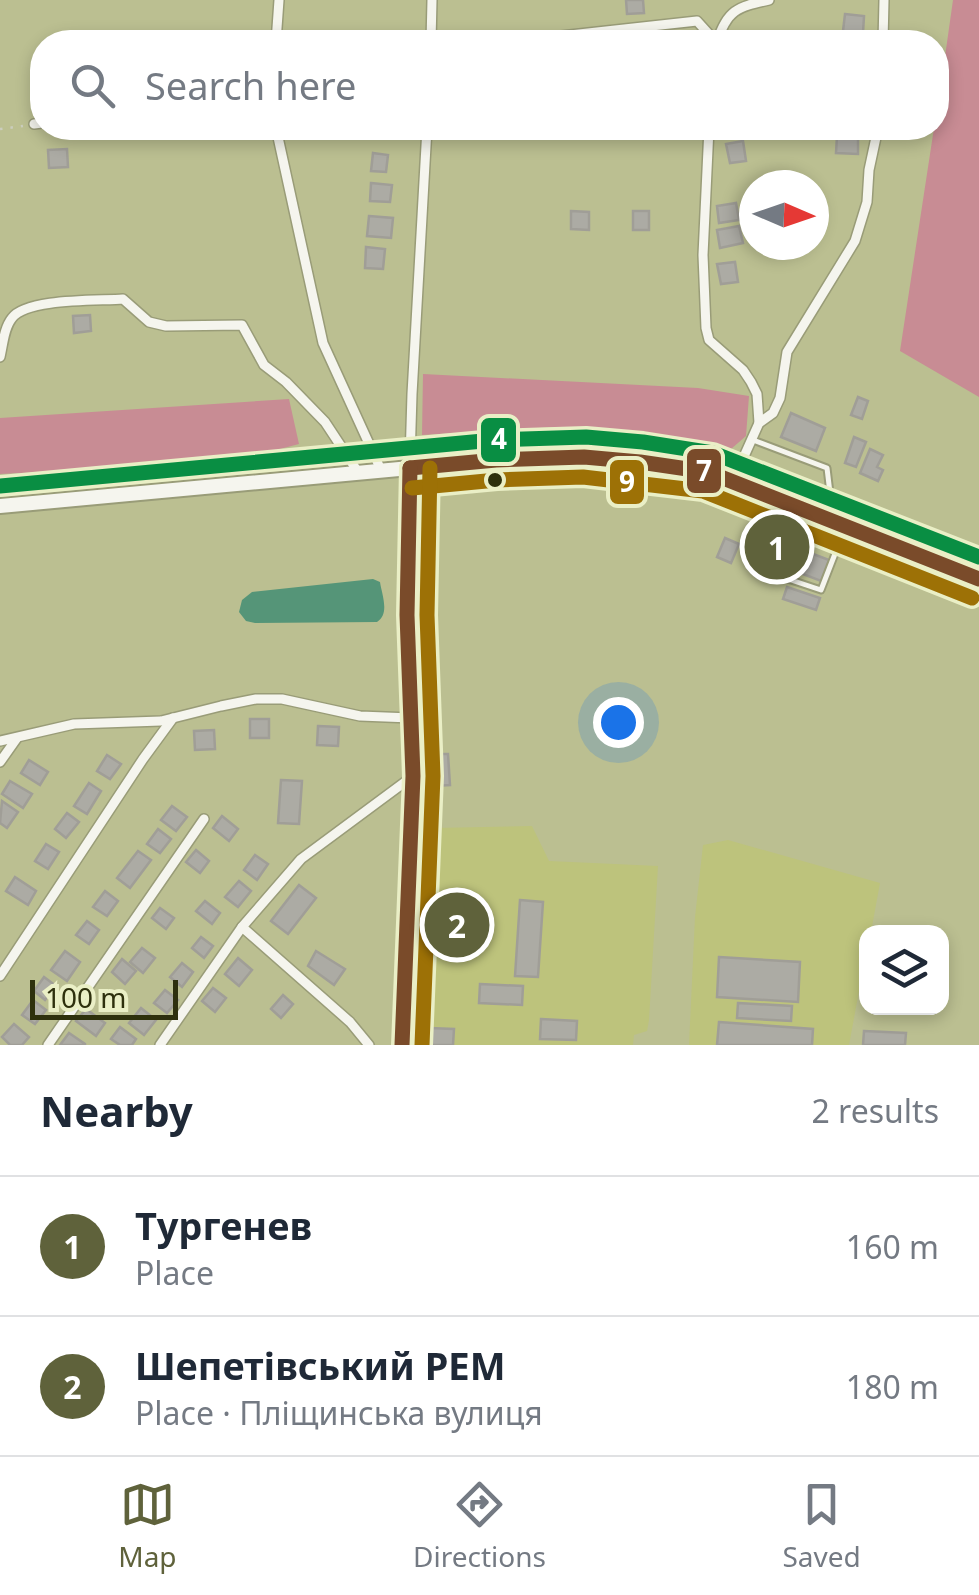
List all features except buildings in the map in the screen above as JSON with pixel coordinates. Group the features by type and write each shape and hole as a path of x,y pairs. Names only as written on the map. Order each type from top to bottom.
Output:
{"main road":[{"path":"0,506 496,460 584,457 708,472 979,580"}],"street":[{"path":"277,30 279,0"},
{"path":"431,30 432,0"},
{"path":"722,30 727,17 740,8 769,0"},
{"path":"884,0 884,30"},
{"path":"621,30 697,22 705,30"},
{"path":"279,140 324,342 381,470"},
{"path":"402,1045 412,862 406,615 426,140"},
{"path":"709,140 706,328 709,340 742,370 757,394 759,422 733,481"},
{"path":"759,422 773,413 780,398 787,352 854,240 866,202 875,140"},
{"path":"0,357 12,318 30,306 123,298 149,322 166,326 242,325 264,365 325,422 358,472"},
{"path":"0,741 74,724 150,722 268,699 295,701 345,714 411,718"},
{"path":"0,976 174,718"},
{"path":"0,762 16,738"},
{"path":"160,1045 242,927 300,860 412,776"},
{"path":"48,1045 204,819"},
{"path":"242,927 350,1022 368,1045"}],"lane":[{"path":"751,439 827,468 840,523 821,590 782,577"}],"path":[{"path":"0,129 30,125"}],"shaded area":[{"path":"953,0 979,0 979,397 900,351 932,140 949,140 949,30"},
{"path":"423,374 698,388 749,396 746,436 723,456 555,427 422,435"},
{"path":"289,399 299,444 242,459 0,474 0,418"},
{"path":"373,579 380,582 384,604 377,622 255,623 246,621 239,612 242,600 252,592"},
{"path":"532,826 549,861 658,866 647,1031 634,1035 633,1045 426,1045 433,828"},
{"path":"728,840 880,883 872,925 859,925 859,991 849,1045 689,1045 703,845"}],"transit line":[{"name":"4","path":"0,486 494,440 586,437 713,453 979,557"},
{"name":"7","path":"410,468 584,457 708,472 979,579"},
{"name":"7","path":"402,1045 413,776 407,615 410,468"},
{"name":"9","path":"422,1045 433,776 427,615 430,468"},
{"name":"9","path":"412,488 583,477 703,491 972,598"}],"place":[{"name":"Тургенев","path":"777,547"},
{"name":"Шепетівський РЕМ","path":"457,925"}]}
